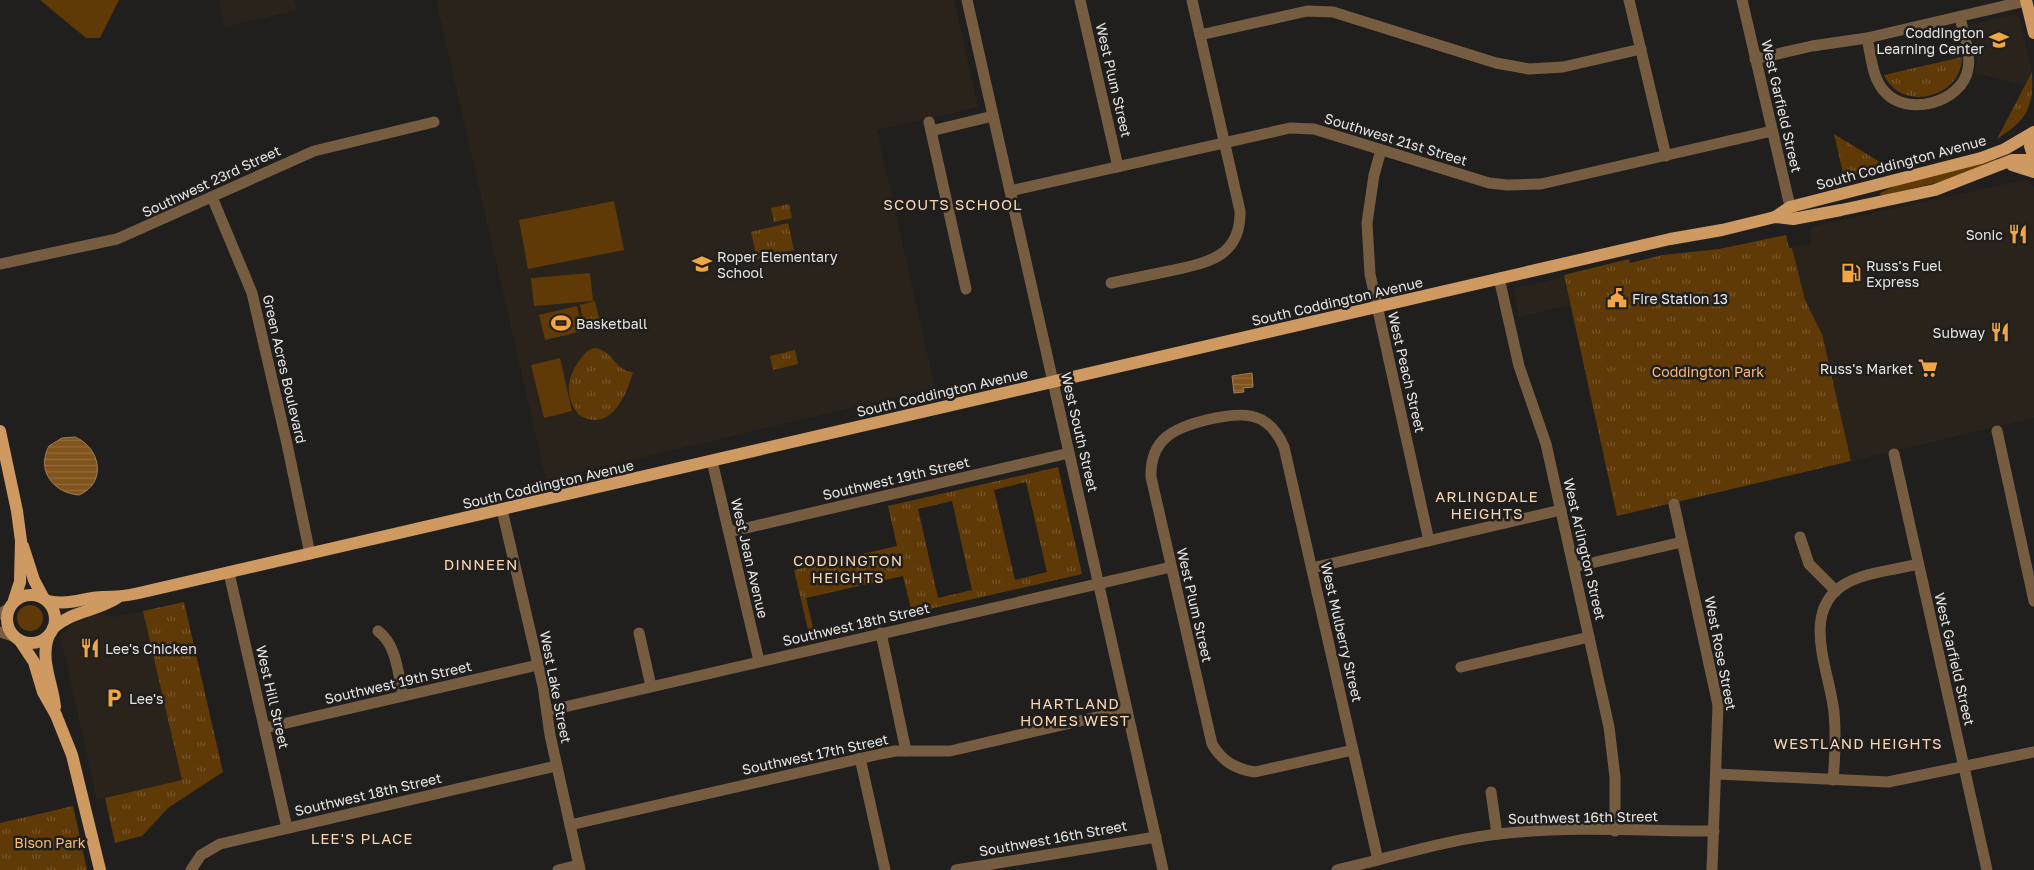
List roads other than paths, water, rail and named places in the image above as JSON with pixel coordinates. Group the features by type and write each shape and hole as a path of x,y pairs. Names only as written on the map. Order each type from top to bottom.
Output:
{"main road":[{"path":"2026,1 2034,33"},
{"path":"2034,133 2030,146 2034,159"},
{"name":"South Coddington Avenue","path":"45,599 66,604 102,597 117,598 1499,278 1775,217 1981,158 2005,149 2034,133"},
{"name":"South Coddington Avenue","path":"1791,213 1935,190 2012,160 2034,159"},
{"path":"1990,170 2012,165 2034,172"},
{"path":"0,431 17,511 21,541 20,582 8,607 6,622 34,662 43,692 56,715 76,768 100,870"},
{"path":"21,541 45,599 55,614 45,647 45,661 56,715"},
{"path":"8,607 28,594 45,599"},
{"name":"South Coddington Avenue","path":"51,632 77,612 105,606 117,598"},
{"path":"17,638 35,643 51,632"}],"street":[{"name":"West South Street","path":"967,0 1164,870"},
{"name":"West Plum Street","path":"1080,0 1118,167"},
{"path":"1111,283 1202,264 1222,254 1237,240 1240,211 1192,0"},
{"path":"1630,0 1666,156"},
{"name":"West Garfield Street","path":"1742,0 1791,213"},
{"path":"1755,59 1812,46 1867,38 2026,1"},
{"path":"1200,35 1307,11 1320,10 1333,12 1496,63 1529,69 1563,67 1641,49"},
{"path":"1867,38 1879,84 1890,97 1908,104 1941,99 1957,90 1967,75 1969,58 1960,17"},
{"path":"966,288 930,126 993,116"},
{"name":"Southwest 23rd Street","path":"0,264 117,239 314,151 434,122"},
{"name":"Southwest 21st Street","path":"1010,192 1290,128 1303,128 1488,182 1523,186 1541,184 1772,131"},
{"name":"West Peach Street","path":"1381,150 1374,175 1367,223 1370,274 1430,541"},
{"name":"Green Acres Boulevard","path":"212,197 240,260 259,320 310,554"},
{"name":"West Arlington Street","path":"1499,278 1512,339 1546,444 1589,636 1613,753 1615,831"},
{"name":"West Plum Street","path":"1261,420 1250,415 1232,414 1184,425 1168,434 1155,451 1151,477 1209,734 1218,752 1226,761 1244,770 1262,771 1353,750"},
{"name":"West Mulberry Street","path":"1261,420 1275,430 1284,446 1378,860"},
{"path":"1997,431 2034,601"},
{"name":"Southwest 19th Street","path":"728,532 1069,453"},
{"name":"West Garfield Street","path":"1894,454 1987,870"},
{"name":"West Jean Avenue","path":"712,461 758,662"},
{"name":"West Rose Street","path":"1674,504 1718,705 1717,774 1712,870"},
{"name":"West Lake Street","path":"502,510 538,665 556,766 579,868"},
{"path":"1312,568 1561,510"},
{"path":"1800,537 1809,564 1836,590"},
{"path":"1574,567 1682,542"},
{"path":"1833,780 1834,713 1820,640 1822,613 1836,590 1854,579 1918,564"},
{"name":"Southwest 18th Street","path":"547,711 1171,567"},
{"name":"West Hill Street","path":"229,573 288,828"},
{"path":"378,631 386,637 392,650 403,696"},
{"path":"0,632 17,638"},
{"path":"639,633 651,686"},
{"path":"881,633 906,751"},
{"path":"1461,667 1589,636"},
{"name":"Southwest 19th Street","path":"265,728 538,665"},
{"name":"Southwest 17th Street","path":"570,825 860,758 906,751 950,751 1127,710"},
{"path":"1717,774 1888,782 1964,768 2034,752"},
{"path":"860,758 885,870"},
{"name":"Southwest 18th Street","path":"192,868 201,855 220,844 556,766"},
{"path":"1491,792 1497,834"},
{"name":"Southwest 16th Street","path":"1337,870 1497,834 1538,831 1714,831"},
{"name":"Southwest 16th Street","path":"956,870 1156,836"},
{"path":"558,870 579,868"}],"place":[{"name":"Coddington Learning Center","path":"1999,40"},
{"name":"Sonic","path":"2018,234"},
{"name":"Roper Elementary School","path":"702,264"},
{"name":"Russ's Fuel Express","path":"1851,273"},
{"name":"Fire Station 13","path":"1617,298"},
{"name":"Basketball","path":"561,323"},
{"name":"Subway","path":"2000,332"},
{"name":"Russ's Market","path":"1928,368"},
{"name":"Lee's Chicken","path":"90,648"},
{"name":"Lee's","path":"114,698"}],"district":[{"name":"SCOUTS SCHOOL","path":"953,204"},
{"name":"ARLINGDALE HEIGHTS","path":"1487,504"},
{"name":"DINNEEN","path":"481,564"},
{"name":"CODDINGTON HEIGHTS","path":"848,568"},
{"name":"HARTLAND HOMES WEST","path":"1075,712"},
{"name":"WESTLAND HEIGHTS","path":"1858,743"},
{"name":"LEE'S PLACE","path":"362,838"}],"park label":[{"name":"Coddington Park","path":"1708,371"},
{"name":"Bison Park","path":"50,842"}]}
